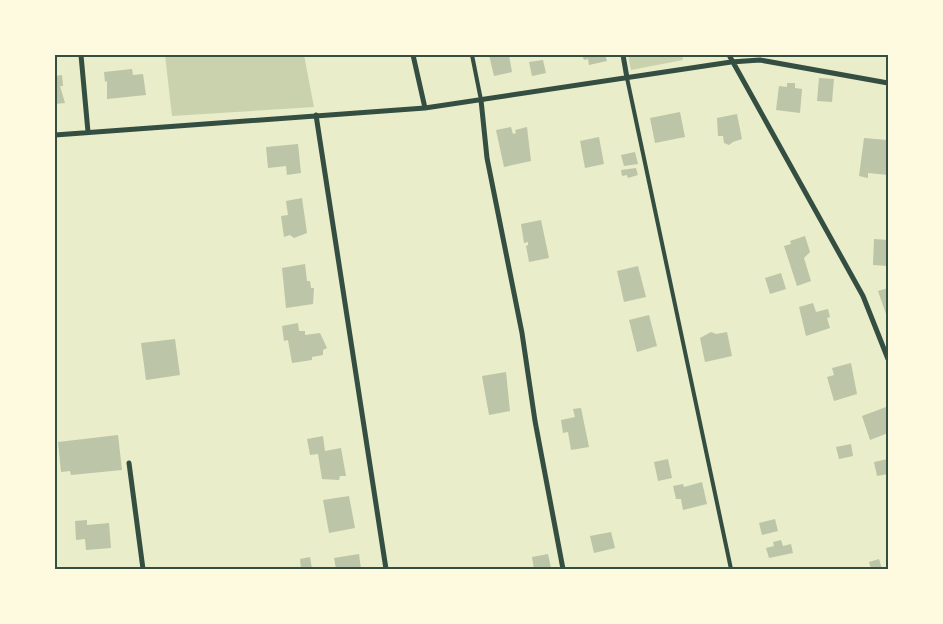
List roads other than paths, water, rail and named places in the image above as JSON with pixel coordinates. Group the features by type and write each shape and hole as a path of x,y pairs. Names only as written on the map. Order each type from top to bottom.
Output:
{"street":[{"path":"81,55 88,132"},
{"path":"413,55 425,108"},
{"path":"623,55 627,78"},
{"path":"729,55 863,296 888,359"},
{"path":"55,135 425,108 732,62 760,60 888,83"},
{"path":"481,100 487,158 522,333 535,421 563,569"},
{"path":"316,115 386,569"},
{"path":"129,463 143,569"}],"lane":[{"path":"472,55 481,100"},
{"path":"627,78 731,569"}]}
